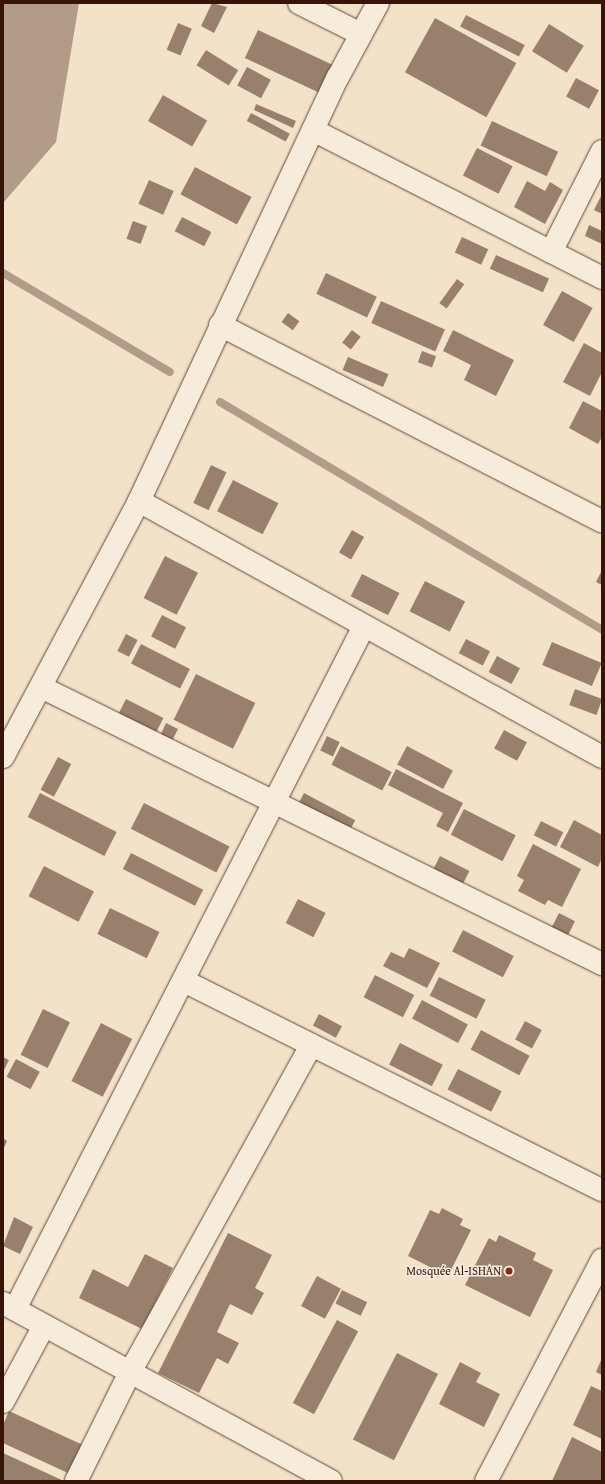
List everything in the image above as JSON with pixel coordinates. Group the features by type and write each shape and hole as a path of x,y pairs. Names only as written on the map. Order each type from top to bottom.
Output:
{"street":[{"path":"299,3 361,34"},
{"path":"3,757 139,501 220,325 313,130 378,3"},
{"path":"313,130 602,278"},
{"path":"551,252 602,151"},
{"path":"220,325 602,521"},
{"path":"139,501 602,757"},
{"path":"331,1481 129,1374 9,1306 184,981 273,802 364,626"},
{"path":"41,687 602,964"},
{"path":"184,981 602,1190"},
{"path":"76,1481 129,1374 311,1044"},
{"path":"486,1481 594,1294 602,1260"},
{"path":"3,1402 44,1326"}],"shaded area":[{"path":"3,3 79,3 56,142 3,203"}],"building":[{"path":"212,3 227,7 214,33 201,26"},
{"path":"466,15 525,45 519,57 460,27"},
{"path":"435,18 516,63 486,117 405,72"},
{"path":"178,23 192,29 180,56 167,50"},
{"path":"549,24 584,46 567,73 532,51"},
{"path":"258,30 335,66 322,94 245,58"},
{"path":"206,50 238,70 229,85 196,65"},
{"path":"247,67 271,80 261,98 237,86"},
{"path":"576,78 599,90 589,109 566,97"},
{"path":"163,95 207,120 192,146 148,121"},
{"path":"256,104 296,121 293,128 254,110"},
{"path":"251,113 290,134 286,142 247,121"},
{"path":"492,121 558,152 547,176 481,145"},
{"path":"477,148 513,166 499,194 463,176"},
{"path":"195,167 252,197 237,224 180,194"},
{"path":"149,180 174,191 163,215 138,204"},
{"path":"527,181 545,191 550,182 563,190 545,224 514,207"},
{"path":"602,194 602,214 594,210"},
{"path":"182,217 211,232 204,246 175,231"},
{"path":"133,221 147,226 141,244 127,239"},
{"path":"589,225 602,231 602,244 585,236"},
{"path":"462,237 488,249 481,265 455,252"},
{"path":"496,255 549,279 543,292 490,269"},
{"path":"326,273 377,297 367,318 316,294"},
{"path":"457,279 464,284 447,309 439,303"},
{"path":"562,291 593,308 574,342 543,325"},
{"path":"381,301 445,329 435,351 371,323"},
{"path":"288,313 299,321 293,330 282,322"},
{"path":"352,330 361,337 351,349 342,343"},
{"path":"453,330 514,360 496,396 464,380 471,365 443,351"},
{"path":"584,343 602,353 602,372 590,396 563,382"},
{"path":"422,351 436,356 432,367 418,362"},
{"path":"348,357 389,374 383,387 343,370"},
{"path":"583,401 602,411 602,437 598,444 569,428"},
{"path":"211,465 226,472 209,510 193,503"},
{"path":"233,480 278,503 263,534 217,511"},
{"path":"352,530 364,537 351,560 339,553"},
{"path":"165,556 198,573 177,615 144,598"},
{"path":"602,570 602,585 596,582"},
{"path":"362,574 399,593 388,615 351,596"},
{"path":"425,581 465,601 450,632 410,611"},
{"path":"162,615 186,627 175,649 151,636"},
{"path":"126,634 138,640 129,657 117,651"},
{"path":"466,639 490,651 483,666 459,653"},
{"path":"552,642 602,663 592,686 542,665"},
{"path":"141,644 190,669 180,689 131,664"},
{"path":"497,656 520,668 512,684 489,672"},
{"path":"196,674 255,703 233,749 174,720"},
{"path":"575,689 602,699 596,715 569,705"},
{"path":"126,699 163,718 152,740 115,721"},
{"path":"166,723 178,729 172,741 157,743"},
{"path":"504,730 527,742 517,761 494,749"},
{"path":"327,736 340,742 333,756 320,751"},
{"path":"341,746 392,772 382,791 331,765"},
{"path":"407,746 453,770 443,789 397,765"},
{"path":"58,757 71,764 54,797 41,790"},
{"path":"396,769 463,803 448,832 436,826 443,813 388,785"},
{"path":"40,793 117,832 104,856 28,817"},
{"path":"304,793 355,820 347,835 296,808"},
{"path":"144,803 230,847 216,872 131,829"},
{"path":"464,809 516,835 503,861 451,835"},
{"path":"574,820 602,835 602,858 598,867 560,847"},
{"path":"541,821 563,832 556,847 534,835"},
{"path":"533,844 581,869 562,907 548,900 545,905 518,891 524,880 517,876"},
{"path":"131,853 203,890 195,906 123,869"},
{"path":"440,856 469,871 458,893 429,878"},
{"path":"44,866 94,891 78,922 29,896"},
{"path":"298,899 326,913 313,937 286,923"},
{"path":"110,908 159,932 147,958 97,934"},
{"path":"559,913 575,921 561,948 545,940"},
{"path":"463,930 514,956 503,977 452,951"},
{"path":"409,948 440,963 427,988 383,966 391,952 404,958"},
{"path":"375,975 414,995 403,1017 364,997"},
{"path":"439,977 486,1000 477,1019 430,996"},
{"path":"422,1000 468,1024 458,1043 412,1019"},
{"path":"43,1009 70,1022 48,1068 21,1055"},
{"path":"319,1014 342,1026 336,1038 313,1025"},
{"path":"525,1021 542,1030 532,1048 515,1040"},
{"path":"101,1023 132,1039 103,1097 71,1081"},
{"path":"481,1030 530,1056 519,1075 471,1049"},
{"path":"400,1043 443,1065 432,1086 389,1064"},
{"path":"3,1057 9,1060 3,1072"},
{"path":"16,1059 40,1072 30,1089 7,1077"},
{"path":"458,1069 502,1091 491,1112 448,1089"},
{"path":"3,1138 7,1141 3,1150"},
{"path":"442,1208 463,1219 460,1225 471,1230 448,1276 408,1256 430,1210 439,1214"},
{"path":"14,1217 33,1227 20,1254 3,1246"},
{"path":"228,1233 272,1255 255,1288 264,1293 252,1315 230,1304 217,1332 239,1343 228,1364 217,1358 199,1393 158,1373"},
{"path":"499,1235 536,1253 533,1260 553,1270 530,1317 465,1285 489,1238 496,1242"},
{"path":"145,1254 173,1268 142,1329 79,1298 93,1269 128,1287"},
{"path":"317,1276 341,1289 325,1319 301,1306"},
{"path":"342,1290 367,1302 361,1316 335,1303"},
{"path":"337,1320 358,1331 314,1414 293,1403"},
{"path":"397,1353 438,1374 394,1460 353,1439"},
{"path":"602,1358 602,1375 596,1372"},
{"path":"460,1362 481,1373 476,1382 500,1394 484,1427 439,1404"},
{"path":"591,1386 602,1391 602,1439 573,1425"},
{"path":"9,1411 83,1445 70,1474 3,1443 3,1425"},
{"path":"572,1437 602,1452 602,1481 552,1481"},
{"path":"3,1453 64,1481 3,1481"}],"waterway":[{"path":"3,273 170,372"},
{"path":"220,402 602,630"}],"place":[{"name":"Mosquée Al-ISHAN","path":"509,1271"}]}
